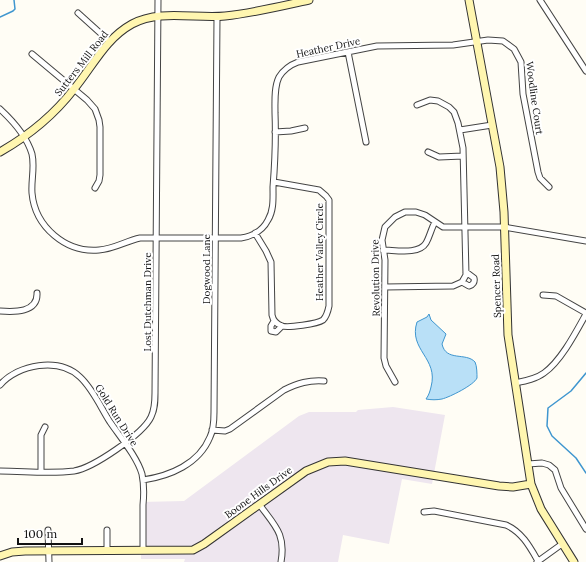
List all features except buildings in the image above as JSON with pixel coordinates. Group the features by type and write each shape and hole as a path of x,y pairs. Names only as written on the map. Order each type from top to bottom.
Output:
{"street":[{"name":"Lost Dutchman Drive","path":"0,471 67,472 87,468 101,460 147,424 154,411 158,0"},
{"name":"Sutters Mill Road","path":"0,152 24,137 45,120 74,90 109,41 116,34 133,23 143,19 158,17 217,17 233,15 286,2 309,0"},
{"name":"Spencer Road","path":"469,0 478,42 502,183 507,324 531,484 541,509 574,562"},
{"path":"540,0 586,71"},
{"path":"78,13 109,41"},
{"name":"Dogwood Lane","path":"143,480 166,475 186,464 201,452 211,436 212,430 214,404 217,17"},
{"name":"Woodline Court","path":"478,42 492,40 503,41 511,46 520,58 524,94 538,172 540,178 549,187"},
{"name":"Heather Drive","path":"255,234 265,225 270,216 274,182 276,90 279,77 287,67 298,62 377,46 453,45 478,42"},
{"path":"348,52 366,142"},
{"path":"32,54 91,104 97,114 99,120 100,175 99,181 95,188"},
{"path":"385,287 457,285 462,282 466,275 463,156 458,123 454,112 444,104 432,100 417,105"},
{"path":"0,110 11,120 29,145 33,158 32,187 34,206 41,220 56,238 77,248 93,251 108,249 134,239 241,238 255,234"},
{"path":"460,130 492,125"},
{"path":"276,132 305,128"},
{"path":"428,152 439,157 463,156"},
{"name":"Heather Valley Circle","path":"255,234 266,250 271,262 272,315 274,320 271,326 271,331 276,332 282,326 287,327 317,323 321,321 326,316 329,306 329,205 326,196 319,190 274,182"},
{"name":"Revolution Drive","path":"395,382 386,366 384,358 385,260 382,236 385,227 400,214 410,212 420,213 443,227 504,227 586,241"},
{"path":"383,250 413,250 420,248 426,243 435,222"},
{"path":"462,282 469,286 474,282 474,278 466,272"},
{"path":"0,311 23,311 28,309 36,301 38,293"},
{"path":"515,383 535,378 544,374 551,368 586,313 556,296 544,295"},
{"path":"274,320 282,326"},
{"name":"Gold Run Drive","path":"0,383 17,372 32,366 44,365 56,366 71,370 86,382 138,465 143,480 143,550"},
{"path":"212,430 225,431 230,429 284,390 294,385 312,380 324,381"},
{"path":"41,472 41,435 44,427"},
{"name":"Boone Hills Drive","path":"0,556 18,551 193,550 204,544 306,470 322,464 340,461 368,464 499,486 513,487 531,484"},
{"path":"528,464 542,463 549,465 555,470 561,488 586,529"},
{"path":"259,504 281,536 283,544 281,562"},
{"path":"424,512 434,511 511,527 521,536 537,562 562,544"},
{"path":"48,530 49,562"},
{"path":"107,530 107,551"}],"shaded area":[{"path":"393,407 445,415 432,484 402,479 389,544 343,535 338,562 184,562 185,559 141,559 141,502 184,501 299,416 309,412 356,412 358,410"}],"water":[{"path":"429,314 431,320 446,334 442,344 444,350 452,355 471,359 475,362 477,368 477,378 467,387 446,398 432,400 426,399 430,390 432,377 431,369 420,347 415,332 417,322 427,317"}],"waterway":[{"path":"0,17 15,9 14,0"},
{"path":"586,373 571,391 548,408 547,426 552,436 576,458 586,473"}]}
